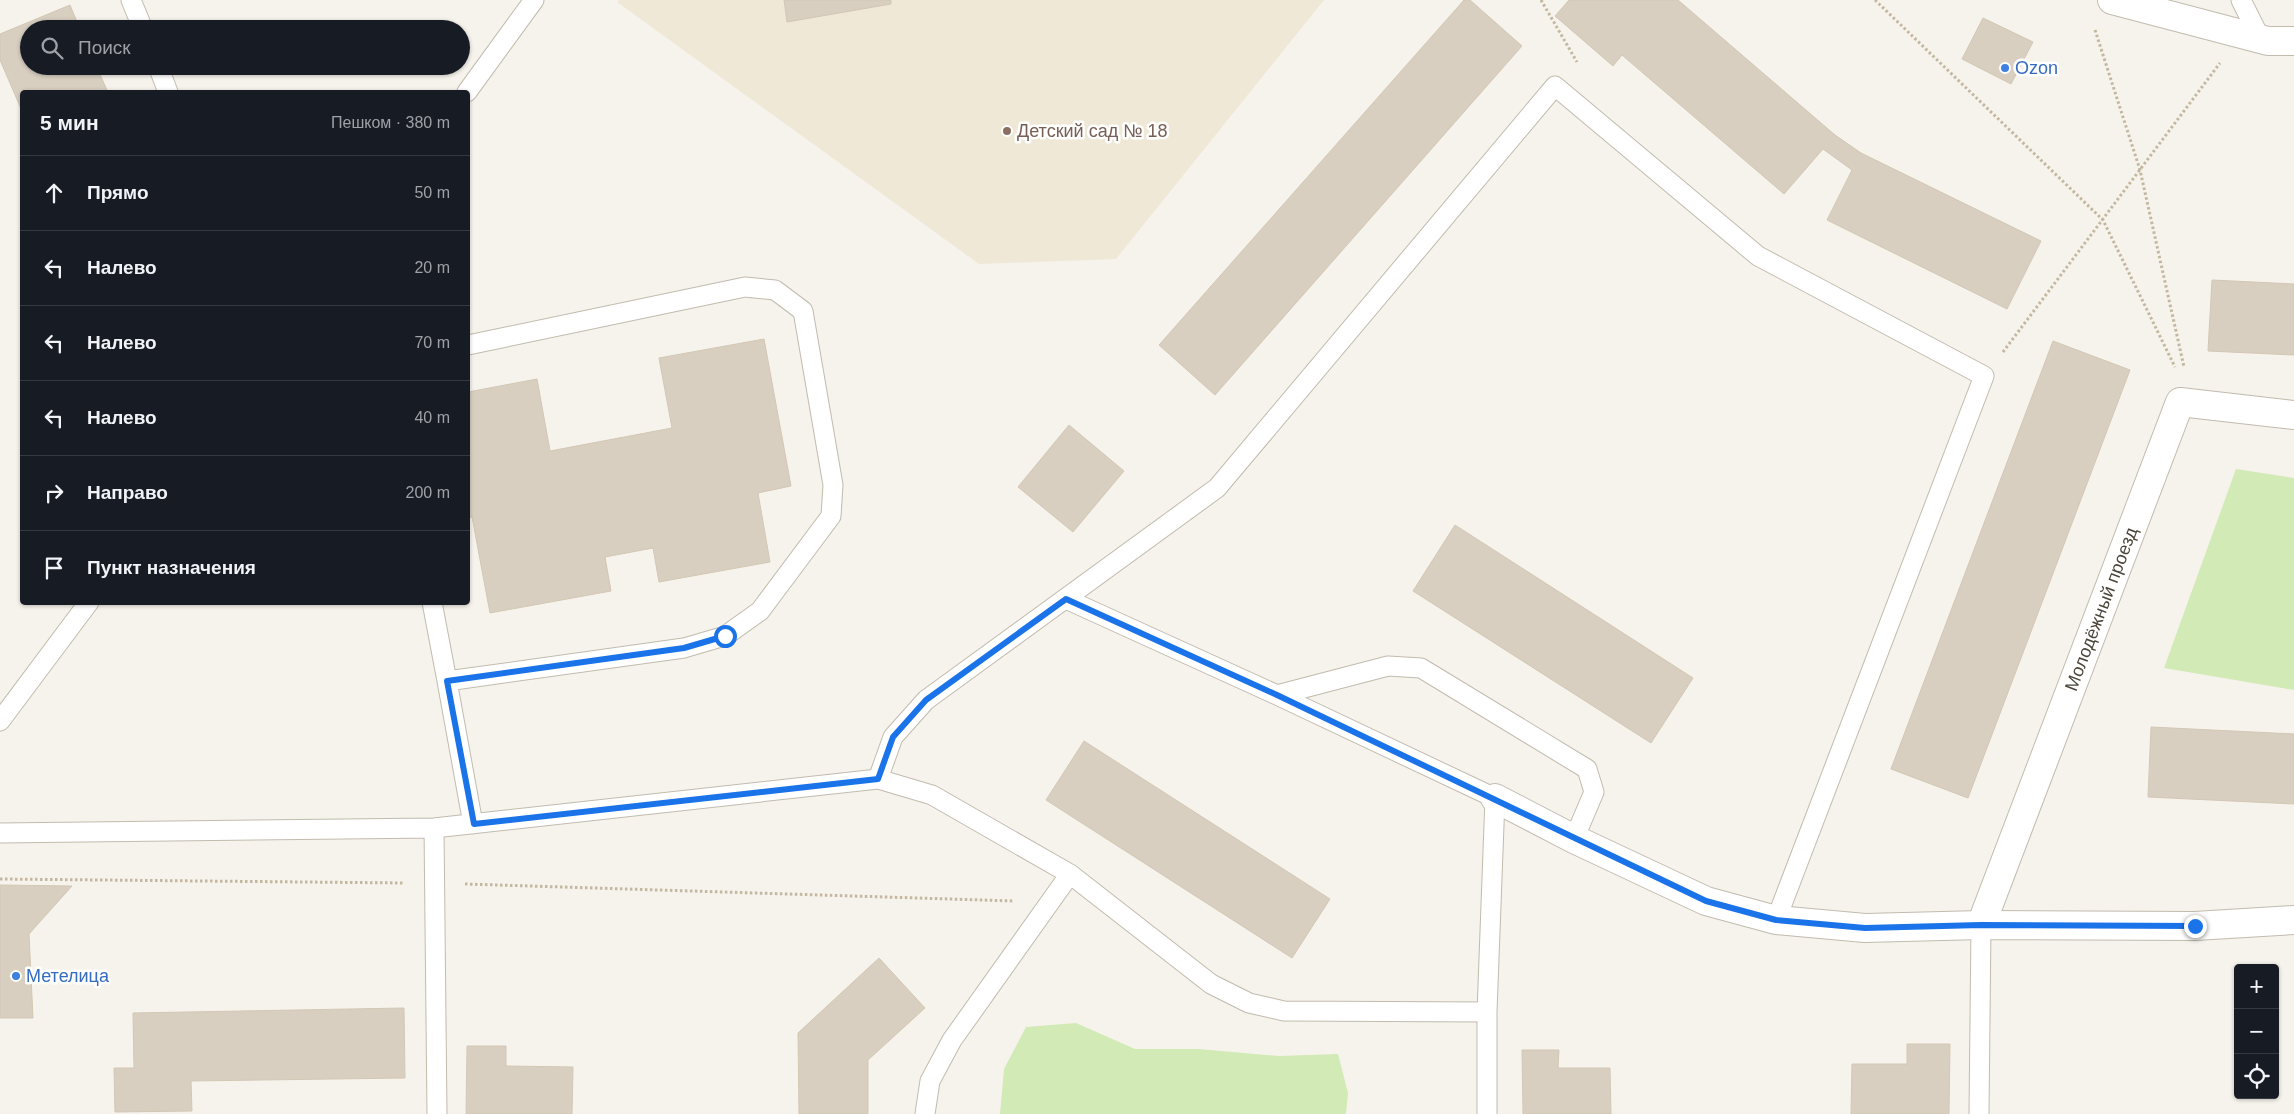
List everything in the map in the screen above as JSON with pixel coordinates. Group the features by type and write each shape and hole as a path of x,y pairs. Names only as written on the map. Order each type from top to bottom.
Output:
{"street":[{"path":"2112,0 2251,36 2294,41"},
{"name":"Молодёжный проезд","path":"1981,925 2180,402 2193,404"},
{"path":"2193,404 2294,415"},
{"path":"1495,798 1574,839 1706,901 1776,920 1865,928 1981,925 2195,926 2294,920"}],"lane":[{"path":"131,0 139,20"},
{"path":"468,90 534,0"},
{"path":"2242,0 2251,36"},
{"path":"161,75 167,90"},
{"path":"878,779 893,737 926,700 1217,488 1555,86 1758,256 1984,376 1776,920"},
{"path":"447,681 684,648 725,636 760,611 831,516 833,485 803,311 775,290 745,287 470,344"},
{"path":"1066,599 1277,695 1495,798 1487,1012 1487,1114"},
{"path":"0,721 87,605"},
{"path":"433,605 474,824"},
{"path":"1277,695 1388,666 1421,668 1587,769 1594,792 1574,839"},
{"path":"0,833 434,828 878,779 932,795 1070,874 1211,984 1249,1003 1284,1012 1487,1012"},
{"path":"434,828 436,1114"},
{"path":"925,1114 930,1081 952,1040 1070,874"},
{"path":"1979,1114 1981,925"}],"path":[{"path":"1875,0 2102,220 2193,404"},
{"path":"2094,28 2140,170 2193,404"},
{"path":"1984,376 2140,170 2251,36"},
{"path":"0,879 435,883 1050,902"}],"shaded area":[{"name":"Детский сад № 18","path":"619,0 1324,0 1116,259 979,264 617,2"}],"green space":[{"path":"2236,469 2294,478 2294,690 2164,668"},
{"path":"1076,1023 1135,1049 1199,1049 1279,1056 1338,1054 1348,1093 1346,1114 1000,1114 1004,1069 1026,1027"}],"building":[{"path":"784,0 891,0 891,4 787,22"},
{"path":"1464,0 1470,0 1522,46 1215,395 1159,345"},
{"path":"1569,0 1678,0 1835,135 1861,153 2041,241 2007,309 1827,220 1852,170 1823,149 1784,194 1622,55 1613,66 1555,16"},
{"path":"70,5 76,20 34,20"},
{"path":"1983,18 2033,42 2011,84 1962,59"},
{"path":"20,26 20,75 100,75 107,90 20,90 20,106 0,60 0,34"},
{"path":"2212,280 2294,284 2294,355 2208,351"},
{"path":"764,339 791,486 758,493 770,562 659,582 653,548 605,557 611,591 490,613 472,517 470,518 470,392 537,379 550,451 672,428 659,358"},
{"path":"2053,341 2130,370 1968,798 1891,769"},
{"path":"1069,425 1124,471 1073,532 1018,487"},
{"path":"1455,525 1693,678 1651,743 1413,591"},
{"path":"2151,727 2294,734 2294,804 2148,797"},
{"path":"1084,741 1330,899 1292,958 1046,800"},
{"name":"Метелица","path":"0,885 72,886 29,934 33,1018 0,1018"},
{"path":"879,958 925,1008 868,1060 868,1114 799,1114 798,1033"},
{"path":"404,1008 405,1078 191,1081 192,1111 115,1112 114,1068 134,1068 133,1013"},
{"path":"1907,1044 1950,1044 1949,1114 1851,1114 1852,1064 1907,1064"},
{"path":"467,1046 506,1046 506,1066 573,1067 572,1114 466,1114"},
{"path":"1522,1050 1559,1050 1558,1068 1610,1068 1611,1114 1523,1114"}],"place":[{"name":"Ozon","path":"2005,68"},
{"name":"Детский сад № 18","path":"1007,131"},
{"name":"Метелица","path":"16,976"}],"route":[{"path":"725,636 684,648 447,681 474,824 878,779 893,737 926,700 1066,599 1277,695 1495,798 1574,839 1706,901 1776,920 1865,928 1981,925 2195,926"}]}
